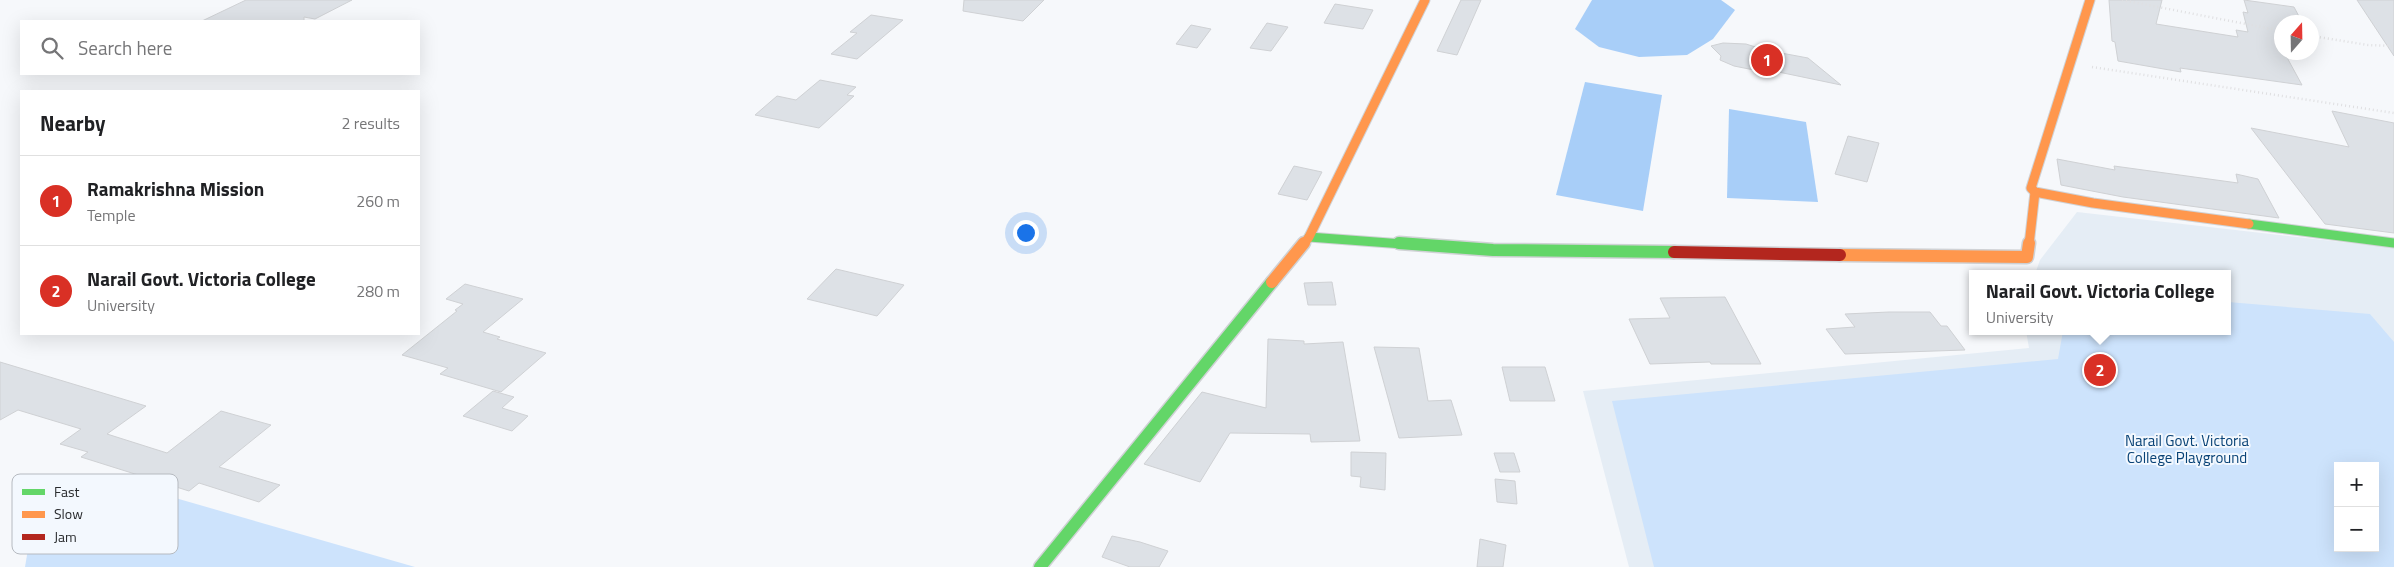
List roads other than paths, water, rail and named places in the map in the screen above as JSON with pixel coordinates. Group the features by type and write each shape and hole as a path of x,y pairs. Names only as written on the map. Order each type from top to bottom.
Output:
{"street":[{"path":"1040,567 1309,237 1424,0"},
{"path":"2090,0 2031,188 2035,192 2093,203 2394,243"},
{"path":"1309,237 1493,250 2027,257 2035,192"}],"water":[{"path":"1592,0 1721,0 1735,10 1713,39 1687,55 1639,57 1599,47 1575,29"},
{"path":"1585,82 1662,95 1643,211 1556,195"},
{"path":"1729,109 1806,122 1818,202 1727,198"}],"place":[{"name":"Ramakrishna Mission","path":"1767,60"},
{"name":"Narail Govt. Victoria College","path":"2100,370"}],"park label":[{"name":"Narail Govt. Victoria College Playground","path":"2187,448"}]}
